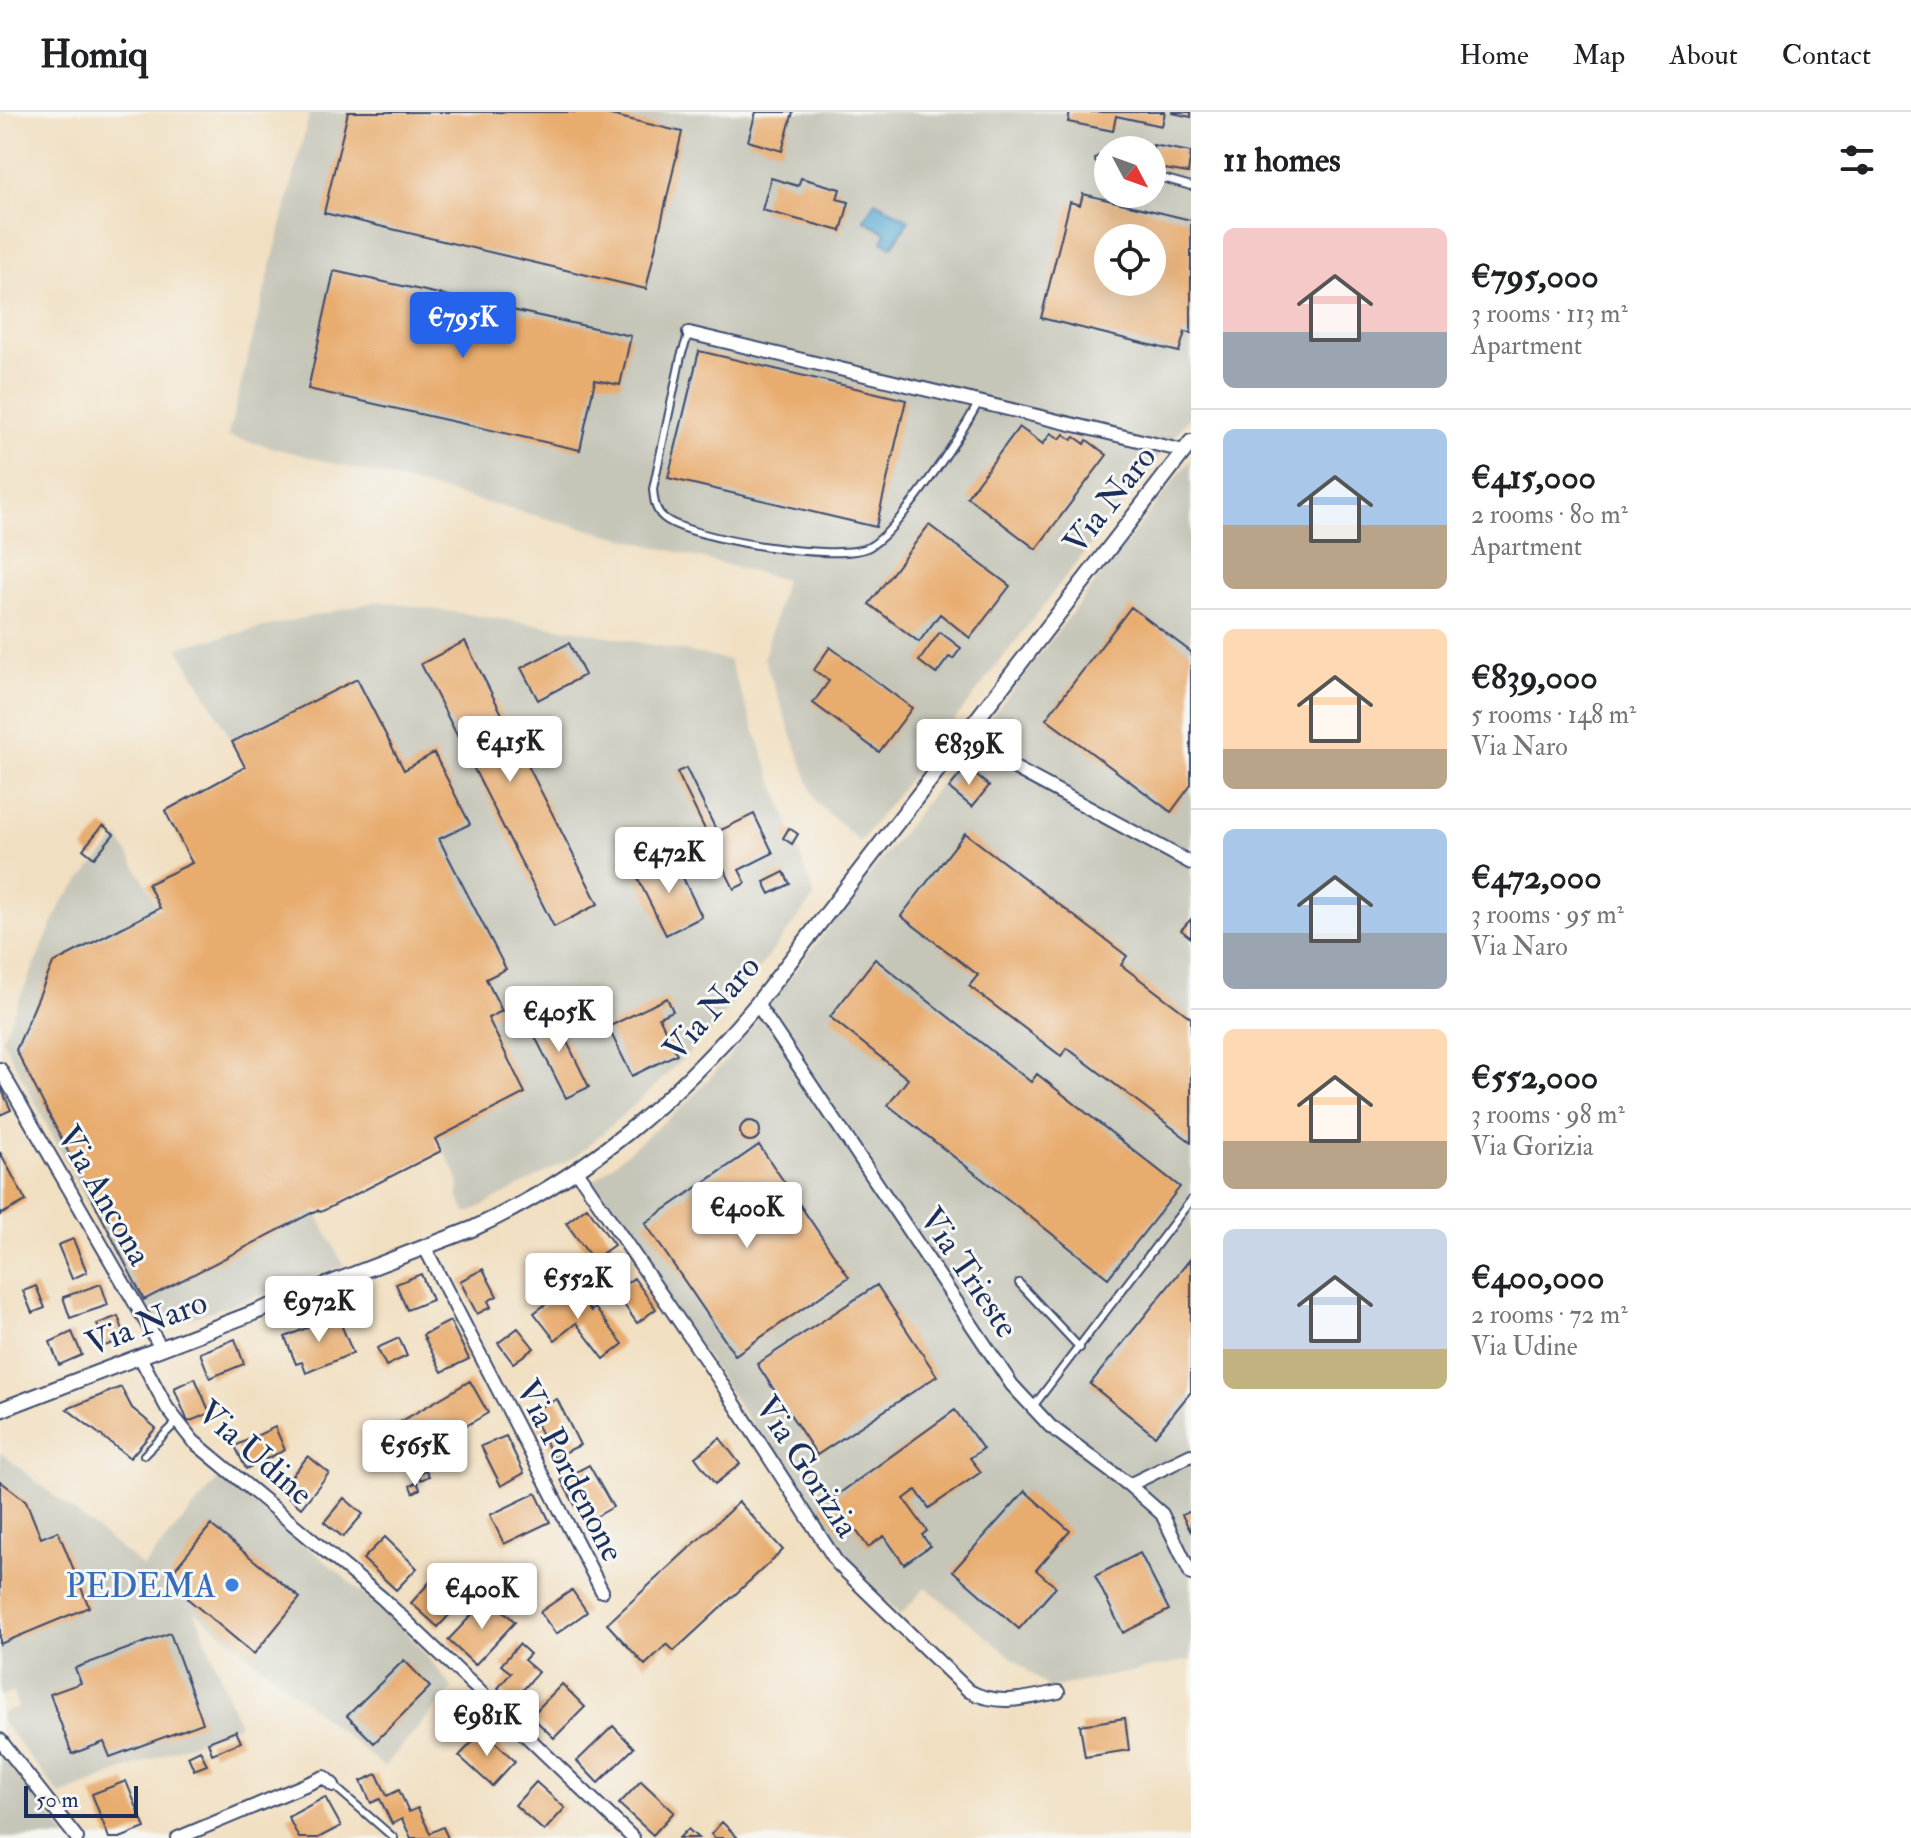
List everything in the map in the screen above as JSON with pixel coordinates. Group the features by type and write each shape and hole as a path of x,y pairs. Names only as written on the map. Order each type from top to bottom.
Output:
{"street":[{"path":"689,333 979,402 1188,446"},
{"name":"Via Naro","path":"0,1410 425,1248 507,1213 577,1171 681,1088 757,1004 1188,446"},
{"path":"961,739 1191,863"},
{"name":"Via Trieste","path":"757,1004 1012,1385 1050,1426 1129,1485 1162,1514 1191,1574"},
{"name":"Via Ancona","path":"0,1069 161,1348"},
{"name":"Via Gorizia","path":"577,1171 716,1375 823,1544 850,1578 969,1691 992,1700 1009,1701 1058,1692"},
{"name":"Via Pordenone","path":"425,1248 602,1591"},
{"name":"Via Udine","path":"140,1357 177,1422 204,1451 382,1598 633,1838"},
{"path":"1129,1485 1191,1455"},
{"path":"0,1740 77,1838"},
{"path":"178,1838 324,1777 333,1785"}],"lane":[{"path":"1166,179 1191,186"},
{"path":"689,333 681,356 653,489 654,503 660,515 670,523 699,532 752,544 829,554 868,548 902,518 979,402"},
{"path":"1032,1408 1191,1200"},
{"path":"1019,1283 1080,1348"},
{"path":"144,1455 177,1422"},
{"path":"333,1785 394,1838"}],"shaded area":[{"path":"310,112 1191,112 1191,415 860,842 816,802 764,658 785,580 228,436"},
{"path":"1191,459 1191,1660 1049,1688 926,1587 900,1615 833,1546 590,1184 689,1101 728,1058"},
{"path":"378,601 582,631 729,660 815,896 711,1031 651,1090 575,1157 467,1214 458,1197 459,1184 455,1172 226,730 178,647"},
{"path":"118,837 146,884 344,1266 154,1331 2,1039 62,902"},
{"path":"0,1452 143,1567 220,1477 337,1571 409,1635 453,1688 384,1767 195,1611 239,1725 60,1795 0,1720 0,1713 18,1707 13,1692 0,1696"},
{"path":"0,1751 67,1838 0,1838"}],"water":[{"path":"875,201 909,220 892,247 882,241 886,233 864,220"}],"building":[{"path":"348,112 598,112 682,132 646,289 324,213"},
{"path":"756,112 793,112 782,151 748,141"},
{"path":"1070,112 1165,112 1162,126 1116,116 1113,131 1068,122"},
{"path":"1191,112 1191,117 1172,113"},
{"path":"1166,147 1191,152 1188,173 1166,169"},
{"path":"771,178 798,186 801,178 840,189 837,199 849,202 841,231 762,210"},
{"path":"1083,194 1094,197 1094,208 1141,208 1191,220 1191,333 1185,332 1179,352 1041,318 1070,202 1080,205"},
{"path":"334,271 631,336 620,385 595,380 580,450 308,389"},
{"path":"699,351 906,400 876,527 668,478"},
{"path":"1019,427 1043,444 1051,433 1060,439 1064,434 1085,444 1087,440 1107,455 1036,549 967,497"},
{"path":"929,525 1010,586 970,638 940,614 919,642 869,604"},
{"path":"1131,607 1191,652 1191,785 1171,812 1046,719"},
{"path":"940,632 961,648 953,659 949,657 936,674 919,661"},
{"path":"465,641 598,904 554,927 421,664"},
{"path":"569,643 585,675 538,700 521,668"},
{"path":"830,647 912,708 879,752 813,703 829,681 814,670"},
{"path":"357,679 404,770 434,753 470,824 439,839 506,969 486,979 502,1011 488,1018 525,1093 435,1139 441,1151 321,1212 317,1210 144,1300 16,1050 53,963 160,908 148,884 192,863 165,811 245,767 232,742"},
{"path":"966,767 989,786 972,807 949,788"},
{"path":"686,768 717,832 754,814 773,853 739,870 746,883 734,889 677,772"},
{"path":"103,825 114,834 94,858 83,849"},
{"path":"789,828 798,834 792,844 783,838"},
{"path":"965,833 1127,956 1121,965 1191,1018 1191,1142 1067,1048 1061,1056 969,986 978,975 901,916"},
{"path":"672,855 702,917 666,935 635,873"},
{"path":"784,872 790,884 770,894 764,882"},
{"path":"1191,919 1191,938 1181,930"},
{"path":"875,959 1031,1082 1037,1074 1180,1187 1108,1278 888,1105 908,1079 830,1017"},
{"path":"667,998 673,1011 659,1017 677,1054 632,1076 608,1027"},
{"path":"552,1011 589,1087 566,1098 528,1023"},
{"path":"0,1086 11,1110 0,1115"},
{"path":"750,1121 757,1124 760,1131 757,1138 750,1141 743,1138 740,1131 743,1124"},
{"path":"759,1145 849,1277 735,1355 645,1223"},
{"path":"0,1152 26,1201 0,1215"},
{"path":"587,1207 614,1245 593,1260 566,1223"},
{"path":"73,1239 87,1272 72,1279 58,1245"},
{"path":"1191,1258 1191,1392 1155,1436 1090,1384"},
{"path":"483,1269 497,1296 488,1301 491,1307 477,1314 460,1281"},
{"path":"421,1274 432,1300 407,1310 396,1284"},
{"path":"634,1278 656,1309 637,1323 615,1292"},
{"path":"101,1284 108,1305 70,1318 63,1297"},
{"path":"571,1285 591,1311 595,1308 623,1344 604,1359 576,1323 555,1340 534,1313"},
{"path":"877,1285 937,1376 817,1455 757,1364"},
{"path":"36,1286 45,1308 32,1313 23,1291"},
{"path":"337,1315 353,1353 306,1373 302,1362 296,1364 285,1337"},
{"path":"118,1316 126,1338 105,1346 97,1324"},
{"path":"450,1321 469,1359 442,1372 423,1335"},
{"path":"518,1328 534,1348 513,1363 498,1343"},
{"path":"72,1332 82,1355 59,1365 50,1342"},
{"path":"399,1338 407,1356 386,1366 377,1348"},
{"path":"235,1339 244,1364 210,1378 200,1353"},
{"path":"195,1378 210,1413 188,1422 174,1388"},
{"path":"470,1381 488,1413 400,1465 383,1432"},
{"path":"121,1387 132,1408 156,1428 130,1458 67,1409"},
{"path":"557,1399 580,1445 554,1458 530,1412"},
{"path":"955,1410 983,1449 970,1458 981,1472 929,1508 916,1490 904,1499 927,1531 922,1535 930,1546 904,1564 884,1536 868,1547 853,1526 842,1534 822,1506"},
{"path":"275,1427 285,1450 246,1469 235,1446"},
{"path":"506,1436 524,1473 501,1486 481,1446"},
{"path":"720,1438 740,1464 715,1484 695,1457"},
{"path":"308,1456 329,1473 301,1508 280,1490"},
{"path":"589,1465 613,1507 585,1523 561,1480"},
{"path":"426,1470 429,1476 421,1480 418,1474"},
{"path":"0,1481 26,1501 41,1538 58,1531 89,1607 0,1644"},
{"path":"417,1482 420,1489 413,1493 410,1486"},
{"path":"1025,1491 1070,1531 1036,1570 1056,1587 1019,1629 953,1571"},
{"path":"536,1493 550,1522 504,1544 490,1515"},
{"path":"344,1498 363,1514 343,1537 324,1522"},
{"path":"739,1502 783,1550 674,1651 667,1644 645,1665 607,1624"},
{"path":"1191,1511 1191,1532 1182,1515"},
{"name":"PEDEMA","path":"211,1525 300,1598 254,1654 188,1599 191,1594 169,1576"},
{"path":"385,1537 417,1568 396,1590 363,1559"},
{"path":"1140,1553 1169,1610 1123,1633 1095,1576"},
{"path":"438,1573 465,1598 438,1627 411,1603"},
{"path":"572,1590 587,1612 556,1634 540,1612"},
{"path":"489,1597 515,1622 475,1665 448,1640"},
{"path":"170,1633 203,1723 110,1757 104,1742 72,1754 50,1694 81,1683 75,1668"},
{"path":"519,1644 530,1654 524,1660 538,1672 516,1704 498,1688 511,1673 501,1665"},
{"path":"404,1660 430,1687 374,1743 347,1716"},
{"path":"562,1684 585,1707 554,1738 531,1716"},
{"path":"1125,1718 1129,1750 1085,1757 1080,1725"},
{"path":"613,1726 634,1748 598,1783 577,1761"},
{"path":"236,1731 241,1742 212,1754 208,1742"},
{"path":"483,1731 515,1761 492,1786 459,1756"},
{"path":"200,1750 207,1765 194,1770 188,1756"},
{"path":"377,1774 387,1796 399,1790 409,1812 418,1808 430,1833 443,1827 448,1838 411,1838 402,1819 392,1824 380,1799 371,1803 361,1781"},
{"path":"126,1781 145,1828 120,1838 109,1838 92,1794"},
{"path":"641,1781 674,1812 653,1835 619,1804"},
{"path":"536,1782 565,1808 544,1831 515,1805"},
{"path":"325,1797 341,1826 318,1838 299,1838 288,1817"},
{"path":"722,1822 738,1838 715,1838 711,1834"},
{"path":"688,1829 698,1838 679,1838"}],"place":[{"name":"PEDEMA","path":"232,1585"}]}
